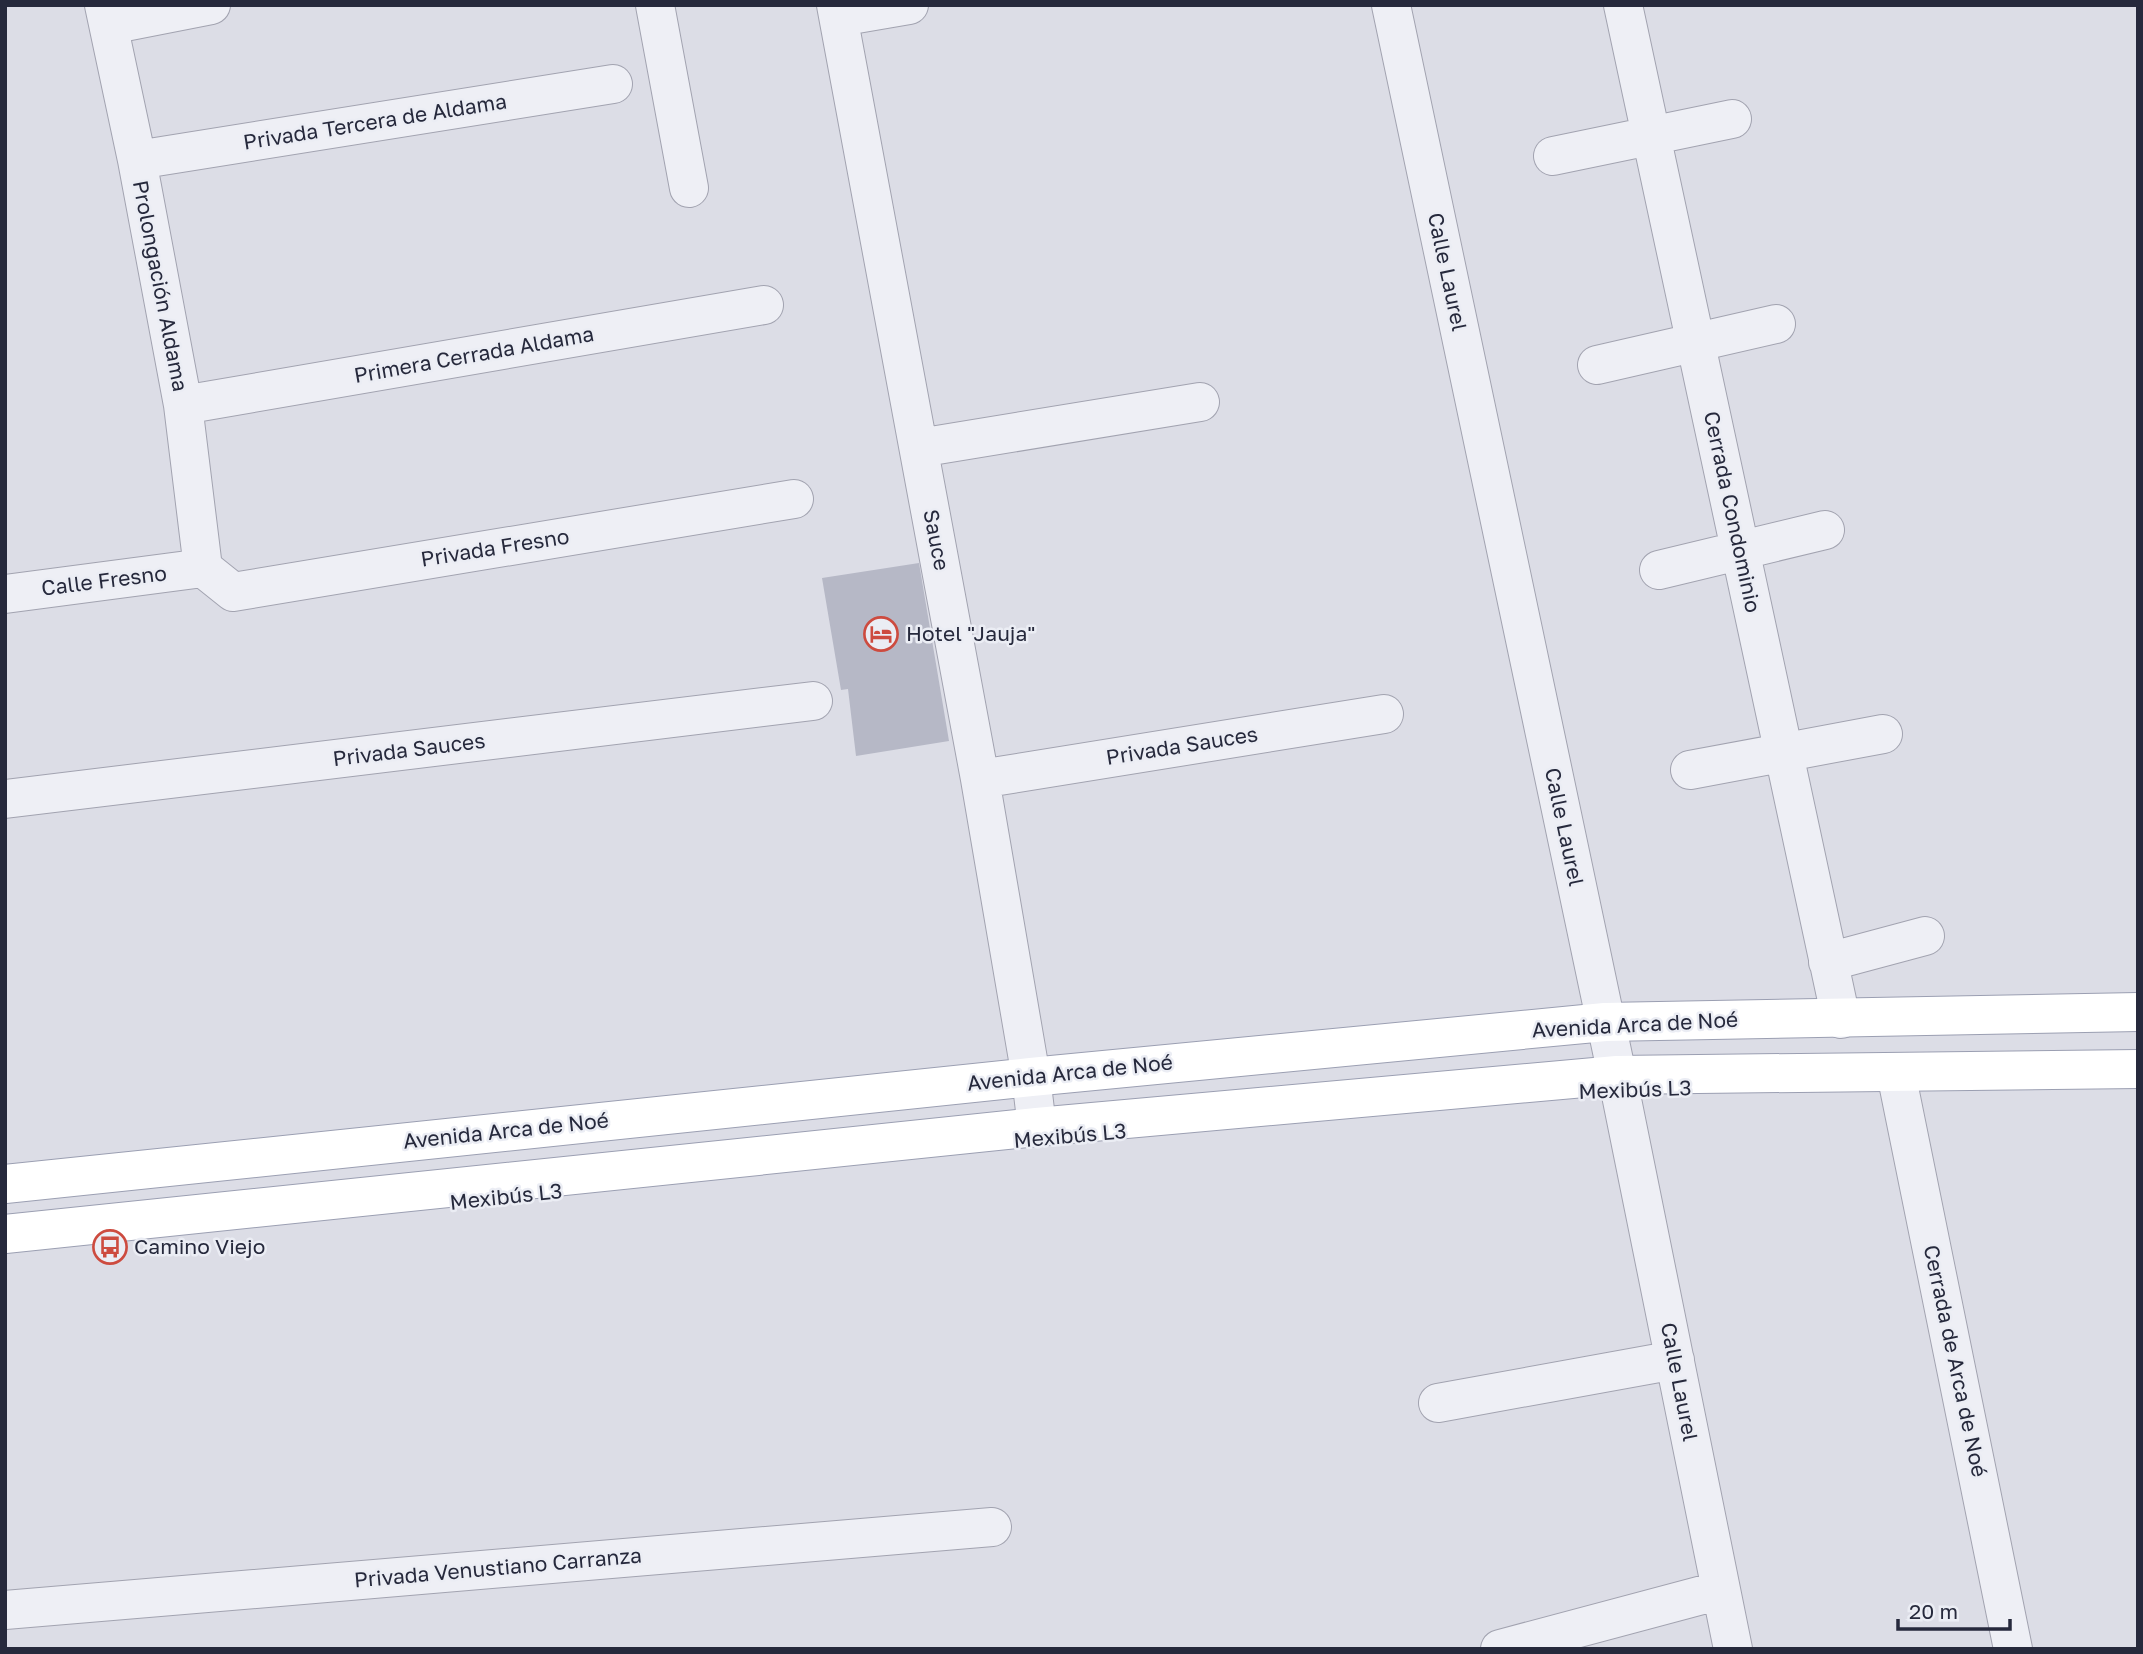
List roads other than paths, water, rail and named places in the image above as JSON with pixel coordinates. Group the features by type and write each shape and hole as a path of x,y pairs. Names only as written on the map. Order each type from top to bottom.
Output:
{"main road":[{"name":"Avenida Arca de Noé","path":"5,1184 809,1100 1030,1071 1604,1018 1839,1012 2138,1012"},
{"path":"5,1234 1037,1127 1618,1082 1897,1079 2138,1069"},
{"path":"809,1100 818,1149"}],"street":[{"path":"106,15 211,5"},
{"path":"655,5 689,188"},
{"path":"837,11 909,5"},
{"name":"Calle Laurel","path":"1391,5 1618,1082 1733,1649"},
{"name":"Cerrada Condominio","path":"1623,5 1839,1012"},
{"name":"Sauce","path":"837,11 980,779 1030,1071 1037,1127"},
{"name":"Prolongación Aldama","path":"106,15 137,160 183,405 203,568"},
{"name":"Privada Tercera de Aldama","path":"137,160 613,84"},
{"path":"1553,156 1732,119"},
{"name":"Primera Cerrada Aldama","path":"183,405 764,304"},
{"path":"1597,365 1776,324"},
{"path":"919,449 1199,402"},
{"name":"Privada Fresno","path":"203,568 233,592 793,499"},
{"path":"1658,570 1825,530"},
{"name":"Calle Fresno","path":"5,594 203,568"},
{"name":"Privada Sauces","path":"5,799 813,701"},
{"name":"Privada Sauces","path":"980,779 1384,714"},
{"path":"1690,770 1883,734"},
{"path":"1828,962 1925,936"},
{"path":"1839,1012 2138,998"},
{"path":"5,1169 1030,1071"},
{"path":"1897,1079 2138,1080"},
{"name":"Cerrada de Arca de Noé","path":"1897,1079 2013,1649"},
{"name":"Mexibús L3","path":"5,1246 107,1238 1043,1138 1618,1082"},
{"path":"1438,1403 1675,1360"},
{"name":"Privada Venustiano Carranza","path":"5,1610 992,1527"},
{"path":"1500,1649 1721,1590"}],"place":[{"name":"Hotel \"Jauja\"","path":"881,634"},
{"name":"Camino Viejo","path":"110,1247"}]}
